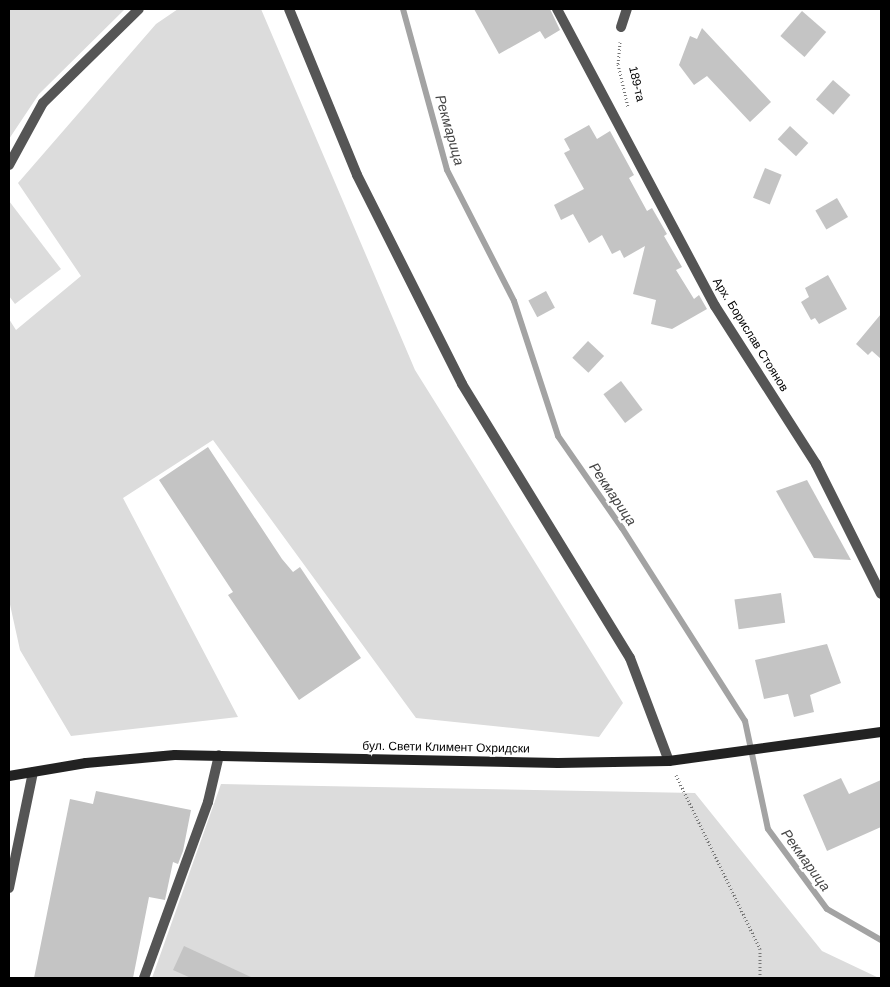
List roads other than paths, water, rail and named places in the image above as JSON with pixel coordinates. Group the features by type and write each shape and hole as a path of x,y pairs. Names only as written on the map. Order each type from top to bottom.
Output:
{"main road":[{"name":"бул. Свети Климент Охридски","path":"9,776 131,758 219,755 558,763 669,761 881,732"}],"street":[{"path":"9,165 44,103 139,9"},
{"path":"289,9 357,175 462,384 630,658 669,761"},
{"name":"Арх. Борислав Стоянов","path":"557,9 714,306 816,464 881,594"},
{"path":"621,27 627,9"},
{"path":"144,978 208,802 219,755"},
{"path":"9,888 33,772"}],"waterway":[{"name":"Рекмарица","path":"403,9 447,170 514,301 558,436 622,528 745,721 768,829 827,909 881,940"}]}
